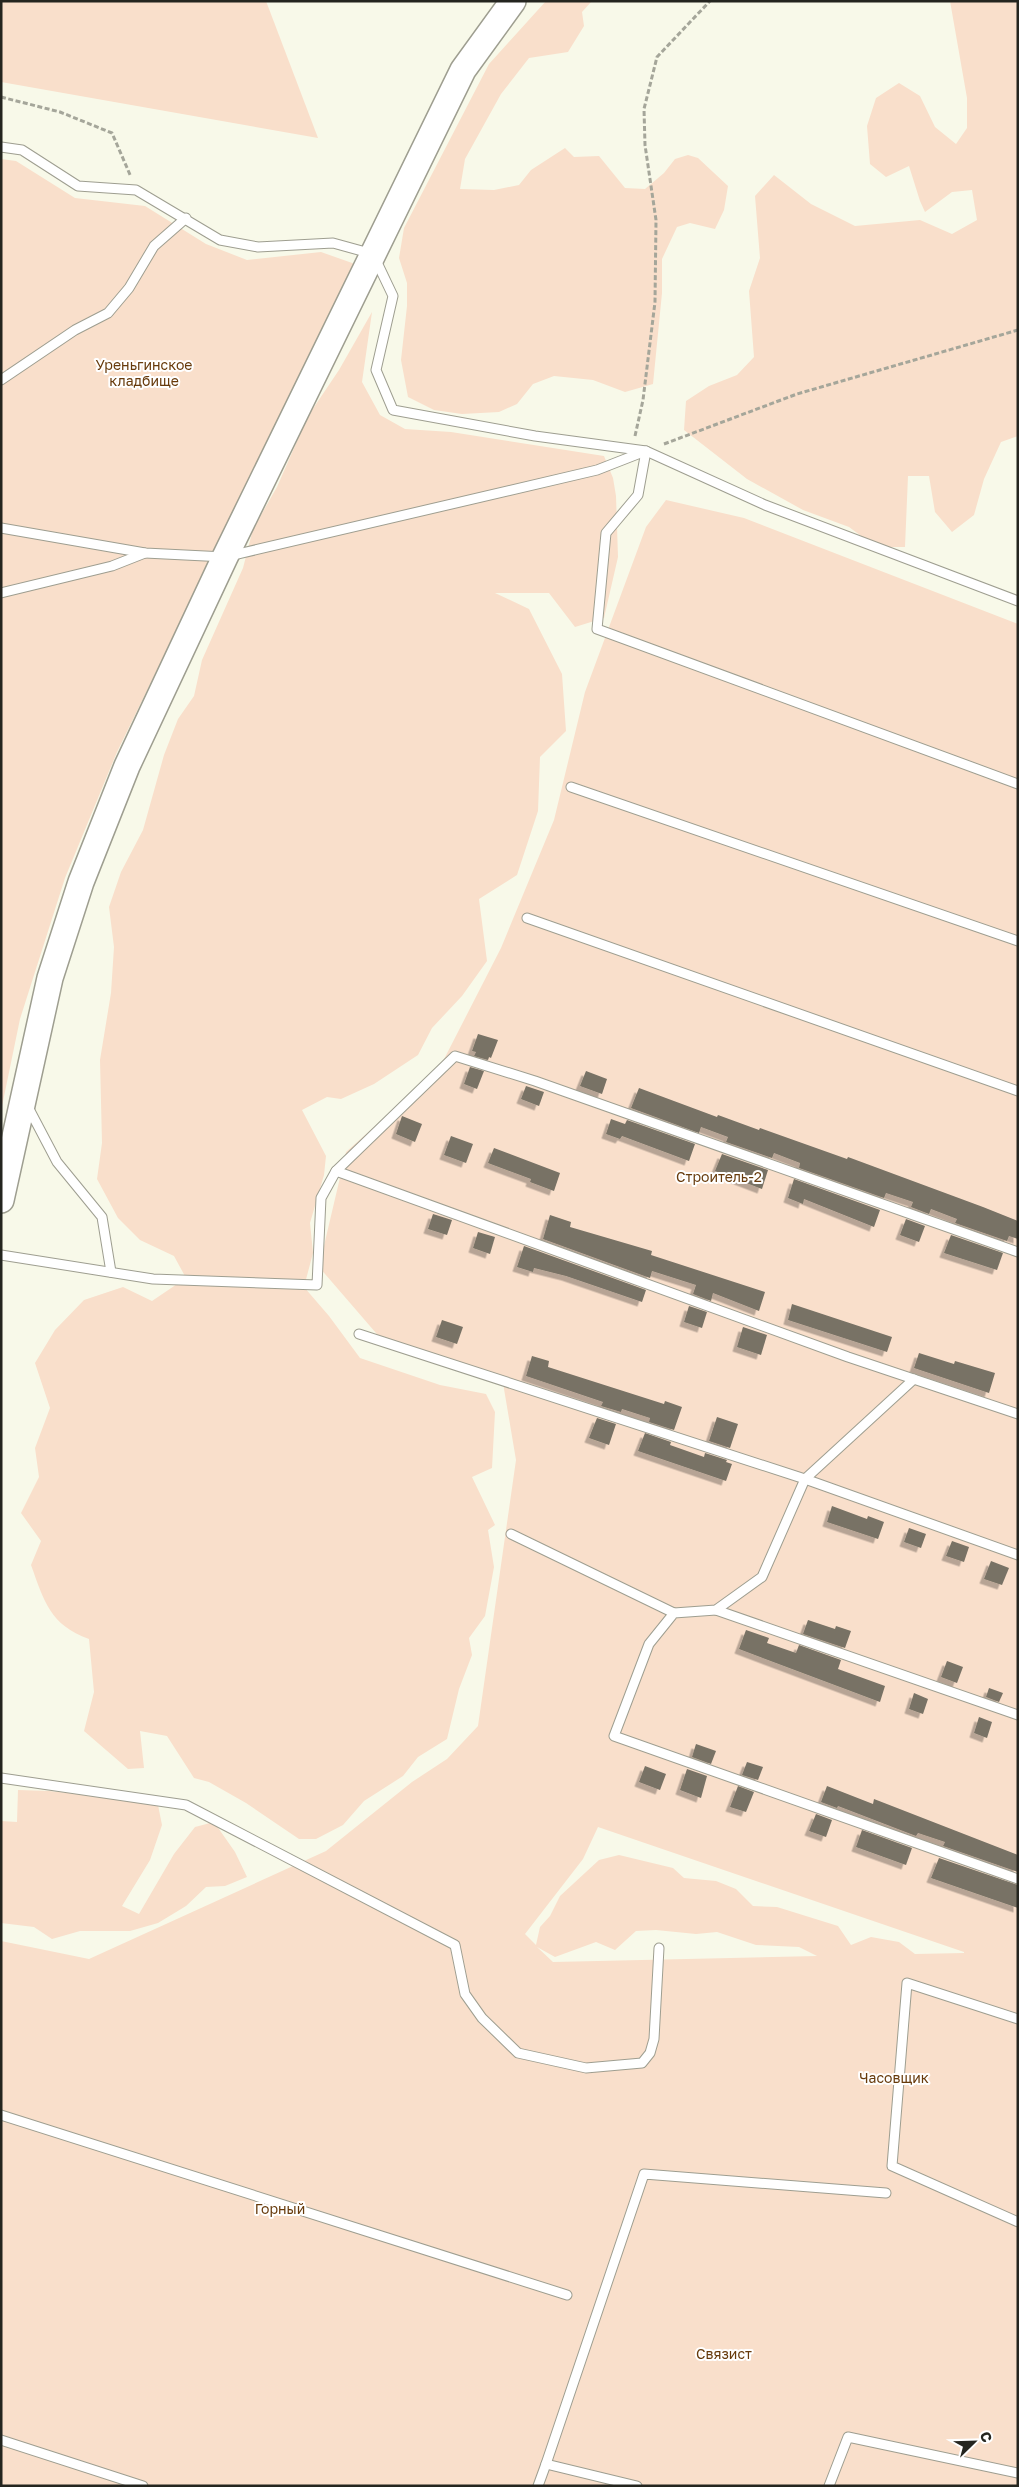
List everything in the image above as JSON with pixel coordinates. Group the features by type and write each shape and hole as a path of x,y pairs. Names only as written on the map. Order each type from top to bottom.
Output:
{"main road":[{"path":"1,1200 5,1170 24,1101 50,978 81,882 127,766 225,557 463,70 513,1"}],"lane":[{"path":"1,147 22,150 78,186 136,190 186,218 220,240 258,247 333,243 373,254 393,296 376,370 393,410 535,436 646,451 764,505 1018,601"},
{"path":"1,380 75,330 108,313 129,288 154,246 186,218"},
{"path":"1,528 145,552 225,557 597,470 646,451"},
{"path":"646,451 638,495 606,533 597,629 1018,784"},
{"path":"1,593 112,566 145,552"},
{"path":"570,787 1018,941"},
{"path":"527,918 1018,1091"},
{"path":"1,1255 153,1279 316,1285 321,1198 336,1171 454,1056 535,1081 1018,1252"},
{"path":"24,1101 57,1162 102,1217 111,1272"},
{"path":"336,1171 914,1379 1018,1414"},
{"path":"359,1334 805,1479 1018,1555"},
{"path":"716,1610 762,1576 805,1479 914,1379"},
{"path":"511,1534 674,1613 716,1610 1018,1715"},
{"path":"674,1613 649,1644 614,1736 1018,1879"},
{"path":"1,1778 186,1805 456,1945 465,1994 482,2018 518,2053 586,2068 642,2063 650,2053 654,2039 658,1948"},
{"path":"1018,2019 907,1983 892,2166 1018,2222"},
{"path":"1,2115 567,2295"},
{"path":"538,2486 644,2174 886,2193"},
{"path":"829,2486 848,2437 1018,2473"},
{"path":"1,2440 143,2486"},
{"path":"546,2464 637,2486"}],"path":[{"path":"632,449 643,400 655,302 656,220 646,145 644,109 657,57 710,1"},
{"path":"1,97 60,112 112,133 136,190"},
{"path":"646,451 797,394 1018,330"}],"green space":[{"path":"1,1 266,1 318,138 1,82"},
{"path":"546,1 592,1 582,12 584,26 568,52 529,58 501,94 465,159 460,189 494,190 519,185 531,170 565,148 574,157 599,156 625,188 645,189 664,173 675,159 688,155 698,158 728,186 724,210 715,229 690,223 677,227 662,259 662,293 653,384 625,392 593,380 554,376 533,384 517,404 499,412 462,414 434,410 408,397 401,360 407,306 407,283 399,258 404,228 489,64"},
{"path":"950,1 1018,1 1018,436 1001,442 984,479 974,515 952,532 935,512 929,476 908,476 905,547 876,547 849,527 803,510 747,479 684,430 686,401 709,386 737,375 754,357 749,291 760,258 755,196 774,175 811,204 855,226 920,220 952,234 977,220 972,190 952,192 925,212 909,166 886,177 870,164 867,126 876,98 899,83 920,96 935,127 956,144 967,128 967,98"},
{"name":"Уреньгинское кладбище","path":"1,159 16,161 75,198 145,206 206,244 247,260 321,252 355,264 117,752 65,878 20,1019 1,1111"},
{"path":"372,312 362,382 380,415 405,429 451,432 604,456 613,478 616,496 618,557 604,618 575,627 549,593 495,593 529,609 562,674 566,731 540,757 538,811 517,875 479,899 487,961 462,996 432,1028 418,1055 374,1084 341,1099 327,1097 302,1110 326,1156 324,1175 310,1223 313,1253 304,1287 329,1316 360,1358 440,1385 486,1394 495,1412 492,1468 472,1477 495,1525 488,1530 494,1567 485,1616 469,1638 472,1655 459,1689 447,1739 418,1757 403,1776 364,1801 343,1825 316,1839 299,1839 246,1803 209,1782 194,1778 167,1736 140,1731 144,1768 128,1769 84,1731 94,1692 89,1639 65,1627 50,1610 45,1601 31,1565 41,1541 21,1513 39,1477 35,1448 50,1408 35,1363 55,1330 84,1300 123,1287 152,1301 186,1278 174,1256 140,1240 118,1218 97,1179 102,1143 100,1060 111,993 114,947 109,907 121,872 143,830 164,755 178,719 194,696 202,660 243,568 253,529 277,487 308,416 339,370"},
{"path":"666,500 744,518 1018,624 1018,2486 1,2486 1,1941 89,1959 326,1851 412,1782 447,1759 478,1726 516,1460 503,1383 382,1340 319,1267 346,1152 439,1069 501,948 554,820 585,692 646,527","holes":["598,1827 964,1952 964,1953 915,1954 899,1942 871,1937 851,1945 838,1926 777,1907 753,1906 736,1889 716,1881 684,1878 673,1868 619,1855 599,1860 560,1896 550,1916 540,1927 536,1945 525,1934 583,1859","656,1930 696,1934 717,1932 756,1945 799,1947 817,1956 553,1962 537,1947 555,1957 596,1942 615,1950 636,1931"]},
{"path":"18,1790 98,1796 156,1795 162,1825 150,1860 122,1906 139,1914 174,1854 195,1827 214,1822 235,1852 247,1877 225,1886 206,1887 186,1906 158,1923 130,1931 80,1931 52,1939 34,1927 1,1923 1,1821 17,1822"}],"building":[{"path":"478,1034 498,1040 491,1058 489,1057 488,1060 474,1056 476,1052 472,1051"},
{"path":"470,1067 484,1071 477,1089 464,1084"},
{"path":"586,1071 607,1079 602,1094 580,1086"},
{"path":"526,1086 544,1092 539,1106 521,1099"},
{"path":"639,1088 717,1117 718,1115 759,1130 760,1128 847,1159 848,1157 983,1207 1018,1221 1018,1239 1009,1236 1007,1241 955,1223 957,1219 931,1209 929,1214 911,1207 913,1202 886,1193 884,1198 799,1168 800,1163 774,1153 772,1158 726,1142 728,1137 701,1127 699,1133 631,1108"},
{"path":"402,1116 422,1124 415,1142 396,1134"},
{"path":"611,1119 625,1124 627,1120 695,1144 689,1161 622,1136 620,1139 606,1134"},
{"path":"451,1136 473,1144 466,1163 444,1155"},
{"path":"494,1148 560,1173 554,1191 530,1182 531,1179 488,1163"},
{"path":"722,1154 768,1170 762,1189 715,1171"},
{"path":"794,1179 880,1210 874,1227 804,1199 803,1204 788,1198"},
{"path":"433,1214 452,1220 447,1235 428,1229"},
{"path":"550,1215 571,1222 570,1227 652,1251 651,1255 765,1292 759,1311 713,1293 711,1301 693,1294 696,1285 652,1271 650,1278 543,1239"},
{"path":"906,1219 925,1226 919,1242 900,1235"},
{"path":"478,1232 495,1237 490,1254 473,1248"},
{"path":"951,1235 1003,1253 997,1270 944,1253"},
{"path":"524,1246 646,1290 642,1302 566,1276 534,1268 533,1272 517,1267"},
{"path":"792,1304 892,1337 887,1352 788,1320"},
{"path":"689,1306 707,1312 702,1328 684,1322"},
{"path":"442,1320 463,1327 457,1344 436,1337"},
{"path":"743,1327 767,1335 761,1355 737,1347"},
{"path":"919,1353 954,1364 955,1361 995,1373 989,1393 914,1368"},
{"path":"532,1356 549,1361 548,1367 664,1404 665,1401 682,1407 674,1430 649,1422 650,1418 622,1409 621,1412 601,1406 603,1402 526,1376"},
{"path":"717,1417 738,1424 730,1448 709,1441"},
{"path":"597,1418 616,1424 609,1445 589,1438"},
{"path":"645,1433 671,1442 670,1445 704,1457 705,1453 727,1460 726,1462 732,1464 726,1481 638,1451"},
{"path":"832,1506 867,1519 868,1516 884,1522 878,1539 827,1522"},
{"path":"909,1528 926,1534 921,1548 904,1542"},
{"path":"952,1541 969,1547 964,1562 946,1556"},
{"path":"991,1561 1009,1568 1002,1585 984,1579"},
{"path":"808,1620 835,1629 836,1626 851,1631 845,1648 803,1634"},
{"path":"746,1630 769,1638 767,1643 796,1653 799,1645 841,1660 838,1669 885,1686 880,1702 739,1649"},
{"path":"947,1661 963,1667 957,1683 941,1677"},
{"path":"989,1688 1003,1693 999,1702 986,1697"},
{"path":"914,1693 928,1699 923,1714 909,1709"},
{"path":"979,1717 992,1722 987,1738 974,1733"},
{"path":"696,1744 716,1751 711,1764 692,1757"},
{"path":"747,1762 763,1767 758,1780 742,1775"},
{"path":"645,1766 666,1774 660,1790 639,1782"},
{"path":"687,1769 707,1776 701,1798 680,1790"},
{"path":"738,1786 754,1792 746,1812 730,1807"},
{"path":"827,1786 873,1804 874,1799 1018,1855 1018,1872 943,1846 945,1842 918,1833 916,1836 838,1806 837,1808 821,1802"},
{"path":"816,1814 832,1820 826,1837 809,1831"},
{"path":"862,1830 912,1848 906,1865 856,1847"},
{"path":"939,1858 1018,1885 1018,1908 931,1878"}],"park label":[{"name":"Строитель-2","path":"719,1176"},
{"name":"Часовщик","path":"894,2077"},
{"name":"Горный","path":"280,2208"},
{"name":"Связист","path":"724,2353"}]}
